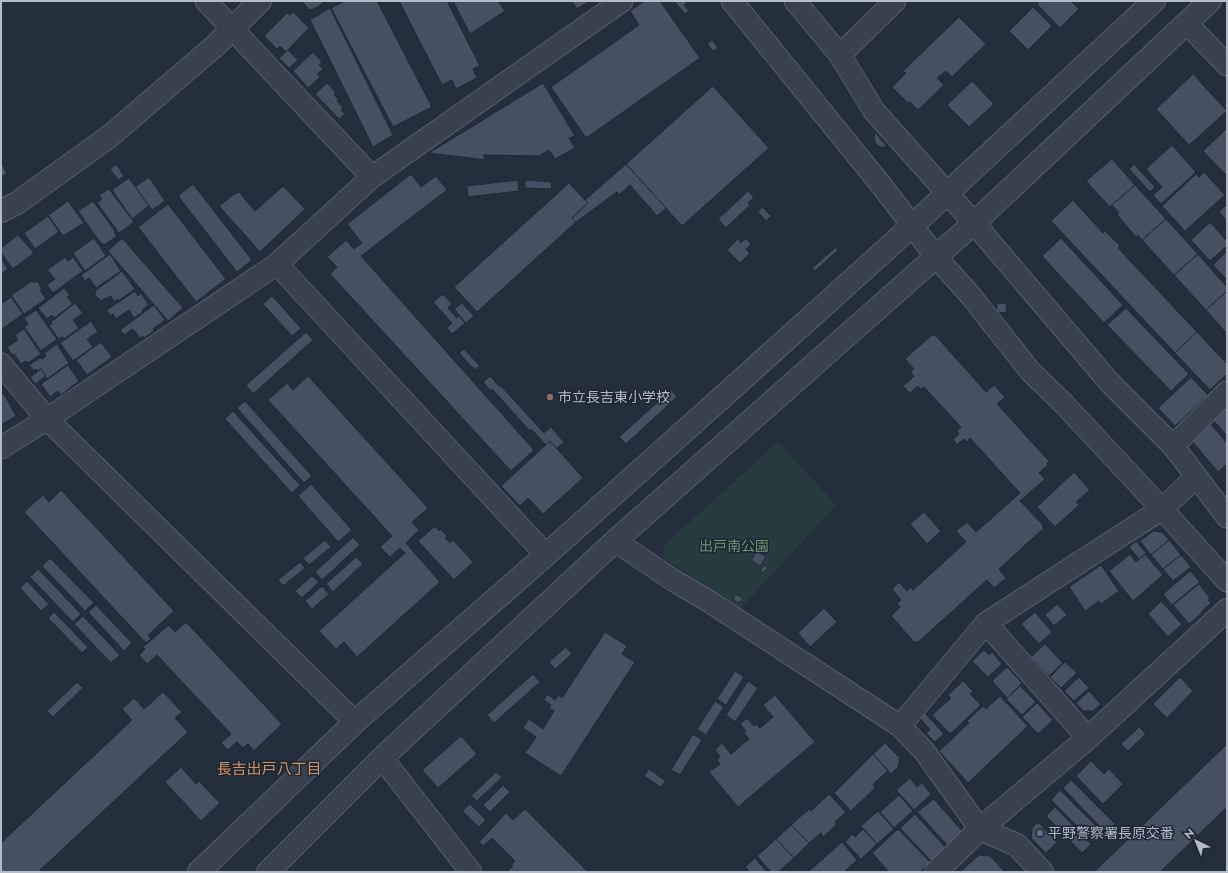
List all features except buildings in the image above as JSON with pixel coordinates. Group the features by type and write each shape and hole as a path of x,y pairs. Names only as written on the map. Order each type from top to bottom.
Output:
{"street":[{"path":"206,1 372,177"},
{"path":"1,211 17,203 110,136 216,45 260,1"},
{"path":"1,448 47,420 277,264 372,177 622,1"},
{"path":"732,1 882,186 936,257 971,296 1030,371 1064,404 1227,581"},
{"path":"795,1 840,55 874,111 948,193 1110,383 1173,446 1227,517"},
{"path":"840,55 895,1"},
{"path":"199,872 355,722 546,555 912,226 1154,1"},
{"path":"268,872 382,758 615,541 974,223 1210,1"},
{"path":"1187,24 1227,65"},
{"path":"277,264 546,555"},
{"path":"1,364 47,420 355,722"},
{"path":"1173,446 1227,392"},
{"path":"900,726 986,624 1162,509 1196,477"},
{"path":"615,541 900,726 924,751 980,829 1017,845 1042,872"},
{"path":"936,872 980,829 1088,738 1227,610"},
{"path":"986,624 1088,738"},
{"path":"382,758 471,872"}],"green space":[{"name":"出戸南公園","path":"778,442 836,505 741,608 664,558 663,546"}],"place":[{"name":"市立長吉東小学校","path":"550,397"},
{"name":"平野警察署長原交番","path":"1040,833"}],"district":[{"name":"長吉出戸八丁目","path":"269,769"}]}
